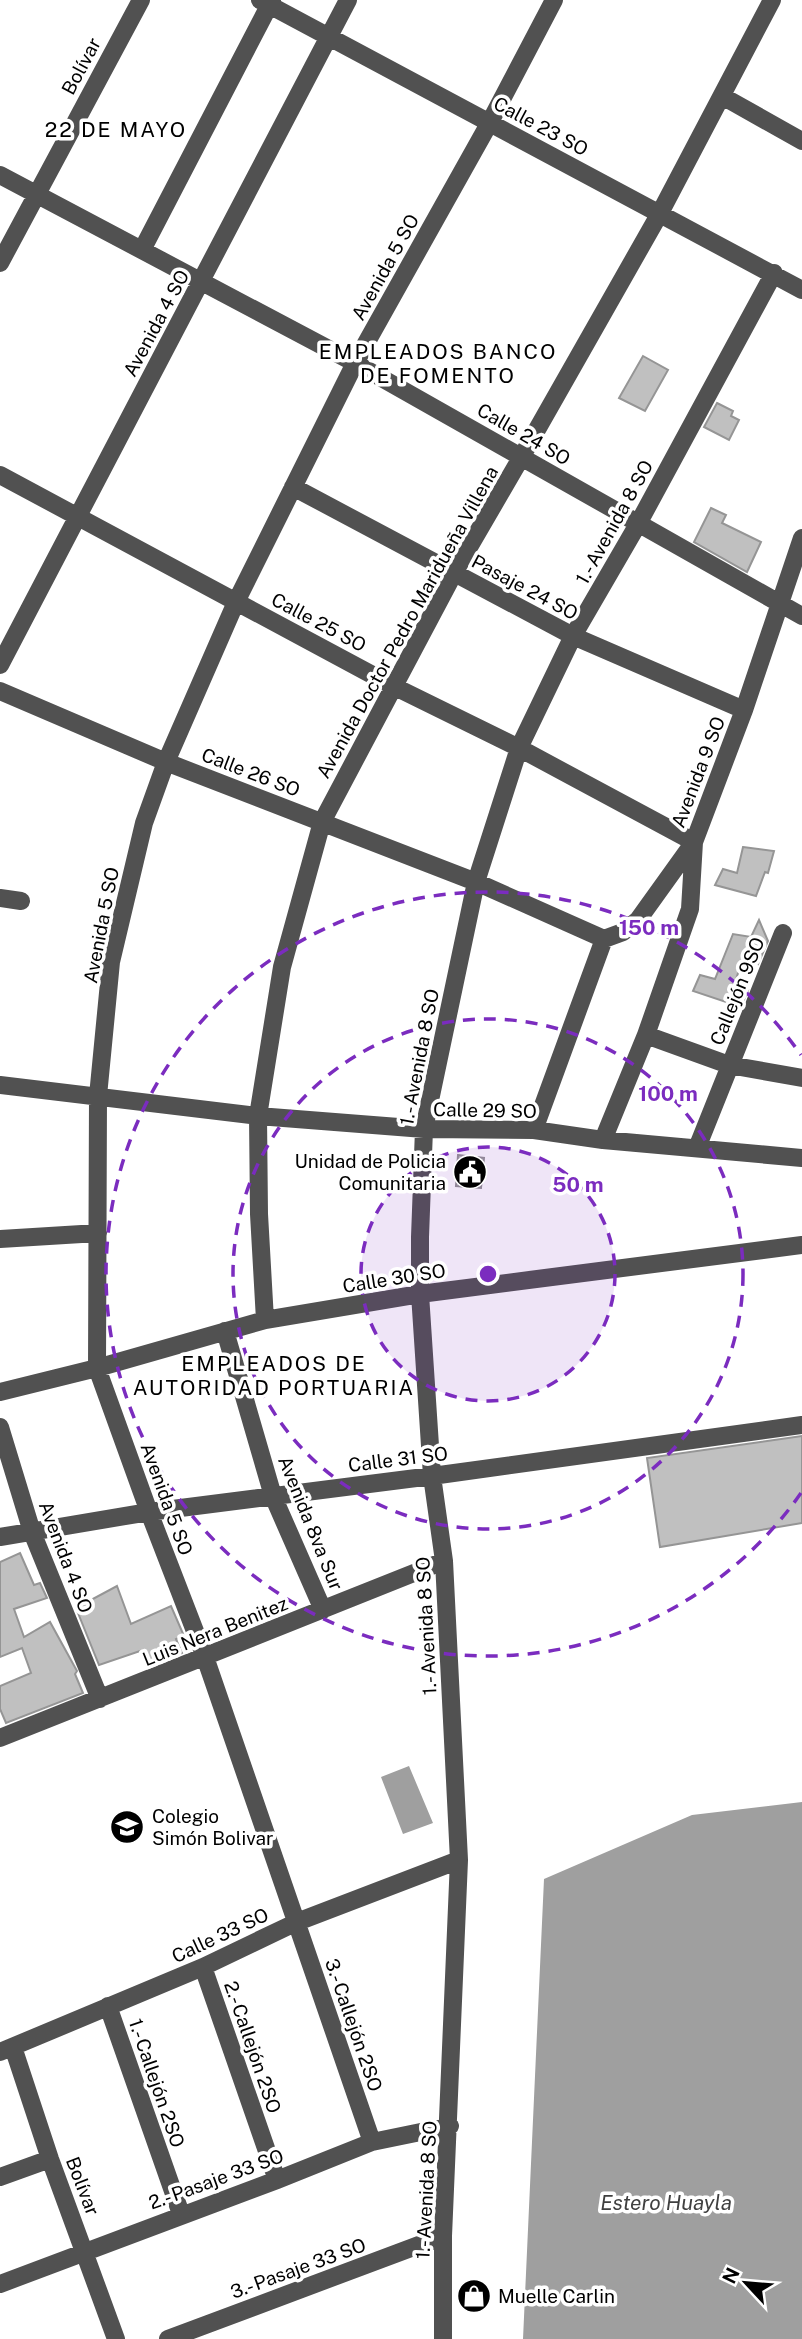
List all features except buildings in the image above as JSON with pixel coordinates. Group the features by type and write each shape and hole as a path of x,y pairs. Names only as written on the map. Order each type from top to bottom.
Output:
{"street":[{"name":"Bolívar","path":"0,263 141,0"},
{"name":"Avenida 4 SO","path":"0,665 348,0"},
{"name":"Avenida 5 SO","path":"297,1922 205,1657 97,1368 99,1096 111,962 144,823 166,762 236,602 355,363 490,122 554,0"},
{"name":"Avenida Doctor Pedro Maridueña Villena","path":"265,1320 258,1214 258,1116 282,967 322,822 454,573 660,213 772,0"},
{"name":"Calle 23 SO","path":"267,2 802,290"},
{"path":"142,250 267,2"},
{"path":"722,96 802,141"},
{"name":"Calle 24 SO","path":"0,175 355,363 802,617"},
{"name":"1.- Avenida 8 SO","path":"443,2339 443,2236 450,2126 459,1860 444,1561 432,1476 420,1294 425,1129 477,882 519,748 573,636 638,524 774,273"},
{"name":"Calle 25 SO","path":"0,475 393,686 519,748 694,842"},
{"name":"Pasaje 24 SO","path":"293,487 573,636 744,710"},
{"name":"Avenida 9 SO","path":"603,1140 646,1035 690,909 694,842 744,710 802,538"},
{"name":"Calle 26 SO","path":"0,691 166,762 477,882 604,939"},
{"path":"534,1130 604,939 623,932 638,920 694,842"},
{"path":"0,898 21,901"},
{"name":"Callejón 9SO","path":"697,1149 783,933"},
{"path":"646,1035 729,1065 802,1078"},
{"name":"Calle 29 SO","path":"0,1085 258,1116 425,1129 534,1130 603,1140 802,1157"},
{"path":"0,1239 98,1233"},
{"name":"Calle 30 SO","path":"0,1392 97,1368 265,1320 420,1294 802,1245"},
{"name":"Avenida 8va Sur","path":"225,1331 273,1496 323,1610"},
{"name":"Calle 31 SO","path":"0,1537 149,1512 802,1425"},
{"name":"Avenida 4 SO","path":"0,1427 32,1532 100,1699"},
{"name":"Luis Nera Benitez","path":"0,1738 444,1561"},
{"name":"Calle 33 SO","path":"7,2050 203,1967 297,1922 459,1860"},
{"name":"3.- Callejón 2SO","path":"297,1922 372,2141"},
{"name":"2.- Callejón 2SO","path":"203,1967 277,2180"},
{"name":"1.- Callejón 2SO","path":"108,2006 181,2214"},
{"name":"Bolívar","path":"7,2050 116,2339"},
{"name":"2.- Pasaje 33 SO","path":"0,2284 277,2180 372,2141 450,2126"},
{"path":"0,2177 50,2159"},
{"name":"3.- Pasaje 33 SO","path":"168,2339 443,2236"}],"water":[{"path":"409,1766 433,1823 403,1834 381,1777"},
{"name":"Estero Huayla","path":"802,1802 802,2339 523,2339 544,1879 692,1815"}],"place":[{"name":"Unidad de Policia Comunitaria","path":"470,1172"},
{"name":"Colegio Simón Bolivar","path":"127,1827"},
{"name":"Muelle Carlin","path":"474,2296"}],"district":[{"name":"22 DE MAYO","path":"116,129"},
{"name":"EMPLEADOS BANCO DE FOMENTO","path":"438,363"},
{"name":"EMPLEADOS DE AUTORIDAD PORTUARIA","path":"274,1375"}]}
